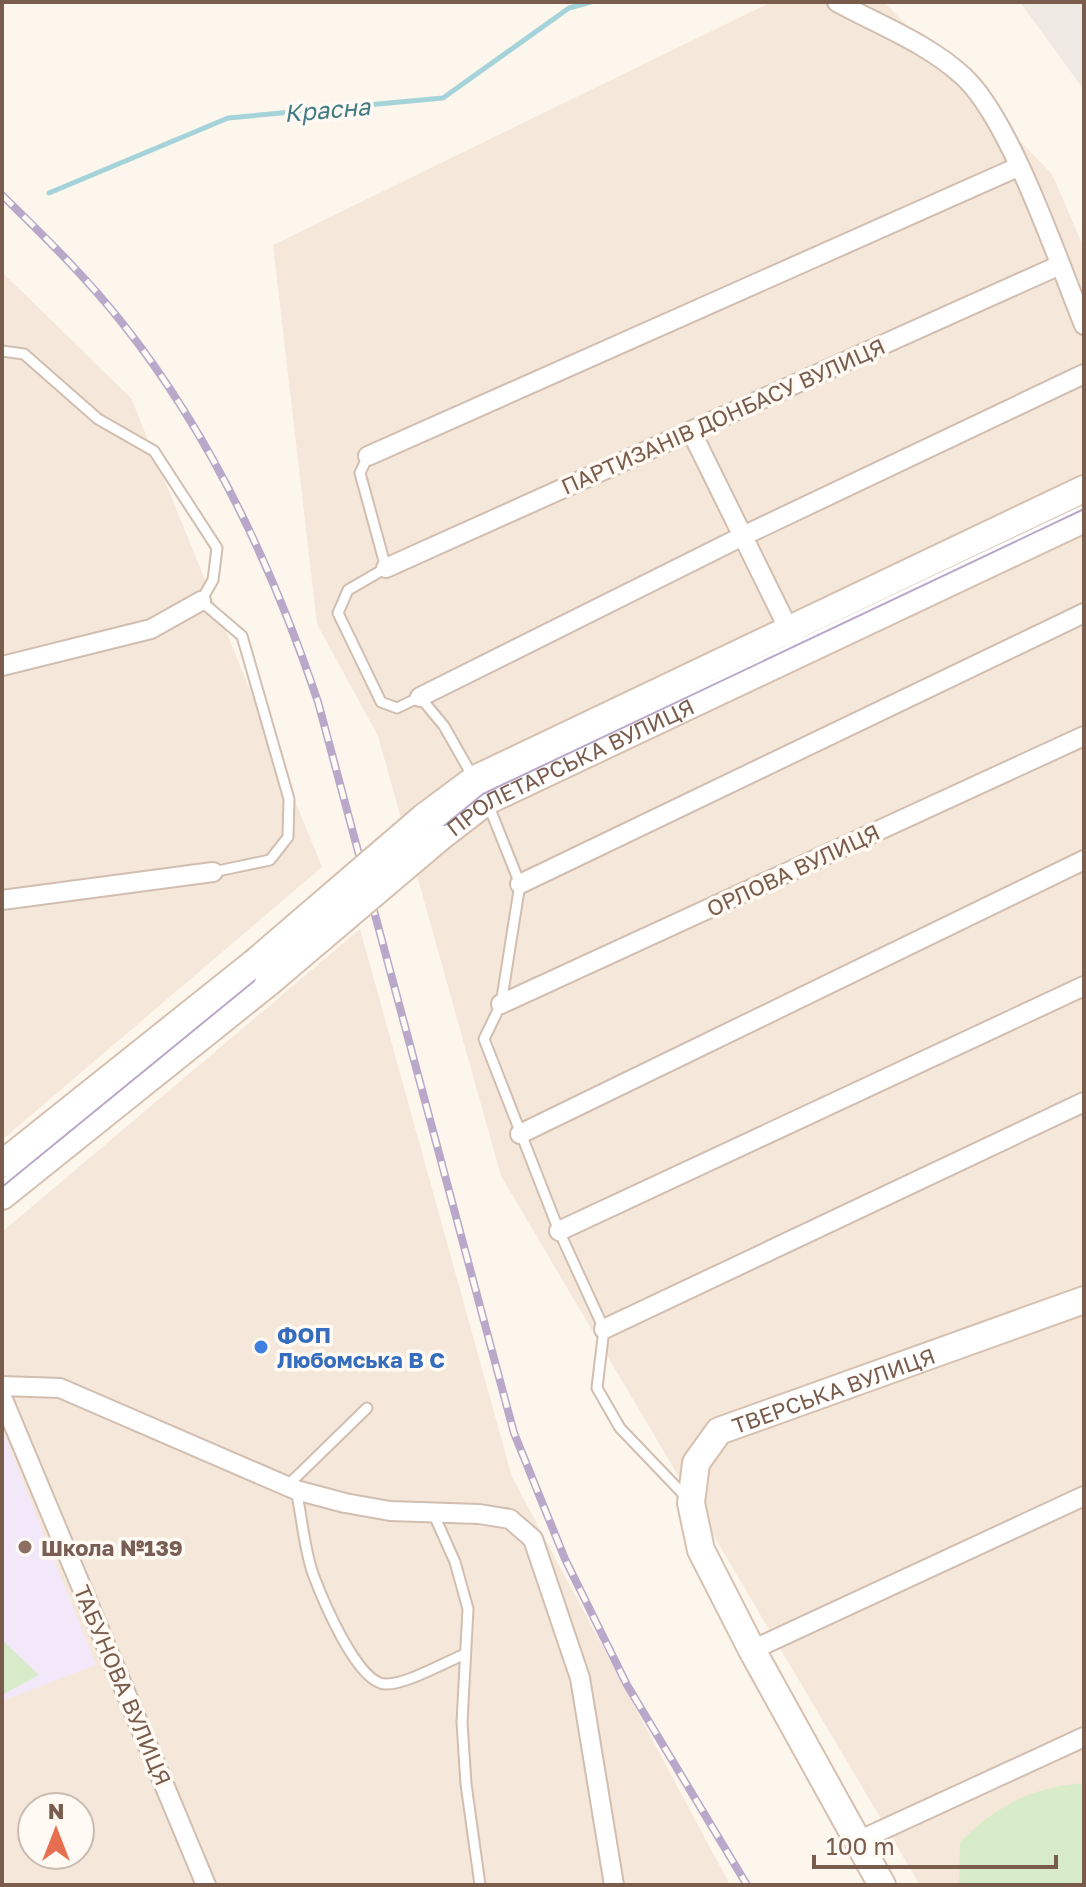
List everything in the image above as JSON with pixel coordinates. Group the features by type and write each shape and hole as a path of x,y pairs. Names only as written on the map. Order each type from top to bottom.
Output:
{"main road":[{"name":"ПРОЛЕТАРСЬКА ВУЛИЦЯ","path":"2,1196 432,827 481,790 795,641 1084,489"},
{"name":"ПРОЛЕТАРСЬКА ВУЛИЦЯ","path":"795,641 1084,519"},
{"name":"ПРОЛЕТАРСЬКА ВУЛИЦЯ","path":"2,1164 261,973"},
{"name":"ТВЕРСЬКА ВУЛИЦЯ","path":"882,1885 752,1650 701,1550 691,1503 696,1463 719,1431 1084,1300"}],"street":[{"path":"837,2 935,54 964,77 987,103 1018,167 1084,325"},
{"path":"368,456 1018,167"},
{"name":"ПАРТИЗАНІВ ДОНБАСУ ВУЛИЦЯ","path":"386,568 1060,265"},
{"path":"420,697 745,535 1084,374"},
{"path":"691,431 795,641"},
{"path":"2,666 151,629 201,601"},
{"path":"520,884 1084,613"},
{"name":"ОРЛОВА ВУЛИЦЯ","path":"501,1004 1084,736"},
{"path":"520,1134 1084,860"},
{"path":"2,900 213,872"},
{"path":"559,1231 1084,986"},
{"path":"604,1329 1084,1102"},
{"path":"2,1386 60,1388 292,1488 390,1511 434,1515 479,1514 510,1519 533,1539 580,1678 614,1885"},
{"name":"ТАБУНОВА ВУЛИЦЯ","path":"2,1397 206,1885"},
{"path":"752,1650 1084,1496"},
{"path":"856,1842 1084,1737"}],"lane":[{"path":"2,351 24,354 98,419 154,451 217,548 213,580 201,601 242,636 289,799 288,837 270,860 213,872"},
{"path":"368,456 360,473 386,568 348,590 338,613 381,702 397,708 420,697 444,726 481,790 520,884 501,1004 484,1039 559,1231 604,1329 597,1388 620,1428 691,1503"},
{"path":"367,1408 292,1488 313,1572 350,1651 369,1678 384,1684 401,1680 465,1654"},
{"path":"434,1515 455,1562 468,1609 462,1722 466,1784 480,1885"}],"shaded area":[{"path":"771,2 884,2 1052,174 1084,248 1084,1885 920,1885 501,1176 378,736 317,624 273,245"},
{"path":"1020,2 1084,2 1084,90"},
{"path":"2,272 131,398 322,867 2,1140"},
{"path":"360,929 512,1477 730,1885 2,1885 2,1232"},
{"name":"Школа №139","path":"2,1429 96,1665 2,1701"}],"green space":[{"path":"2,1640 39,1675 2,1695"},
{"path":"1084,1783 1084,1885 959,1885 960,1842 988,1817 1031,1794"}],"waterway":[{"name":"Красна","path":"49,193 228,118 443,98 569,8 591,2"}],"tram line":[{"path":"2,1187 483,794 1084,509"}],"railway":[{"path":"2,195 94,290 155,367 212,457 260,553 318,702 514,1433 565,1559 627,1685 747,1885"}],"place":[{"name":"ФОП Любомська В С","path":"261,1347"},
{"name":"Школа №139","path":"25,1547"}]}
